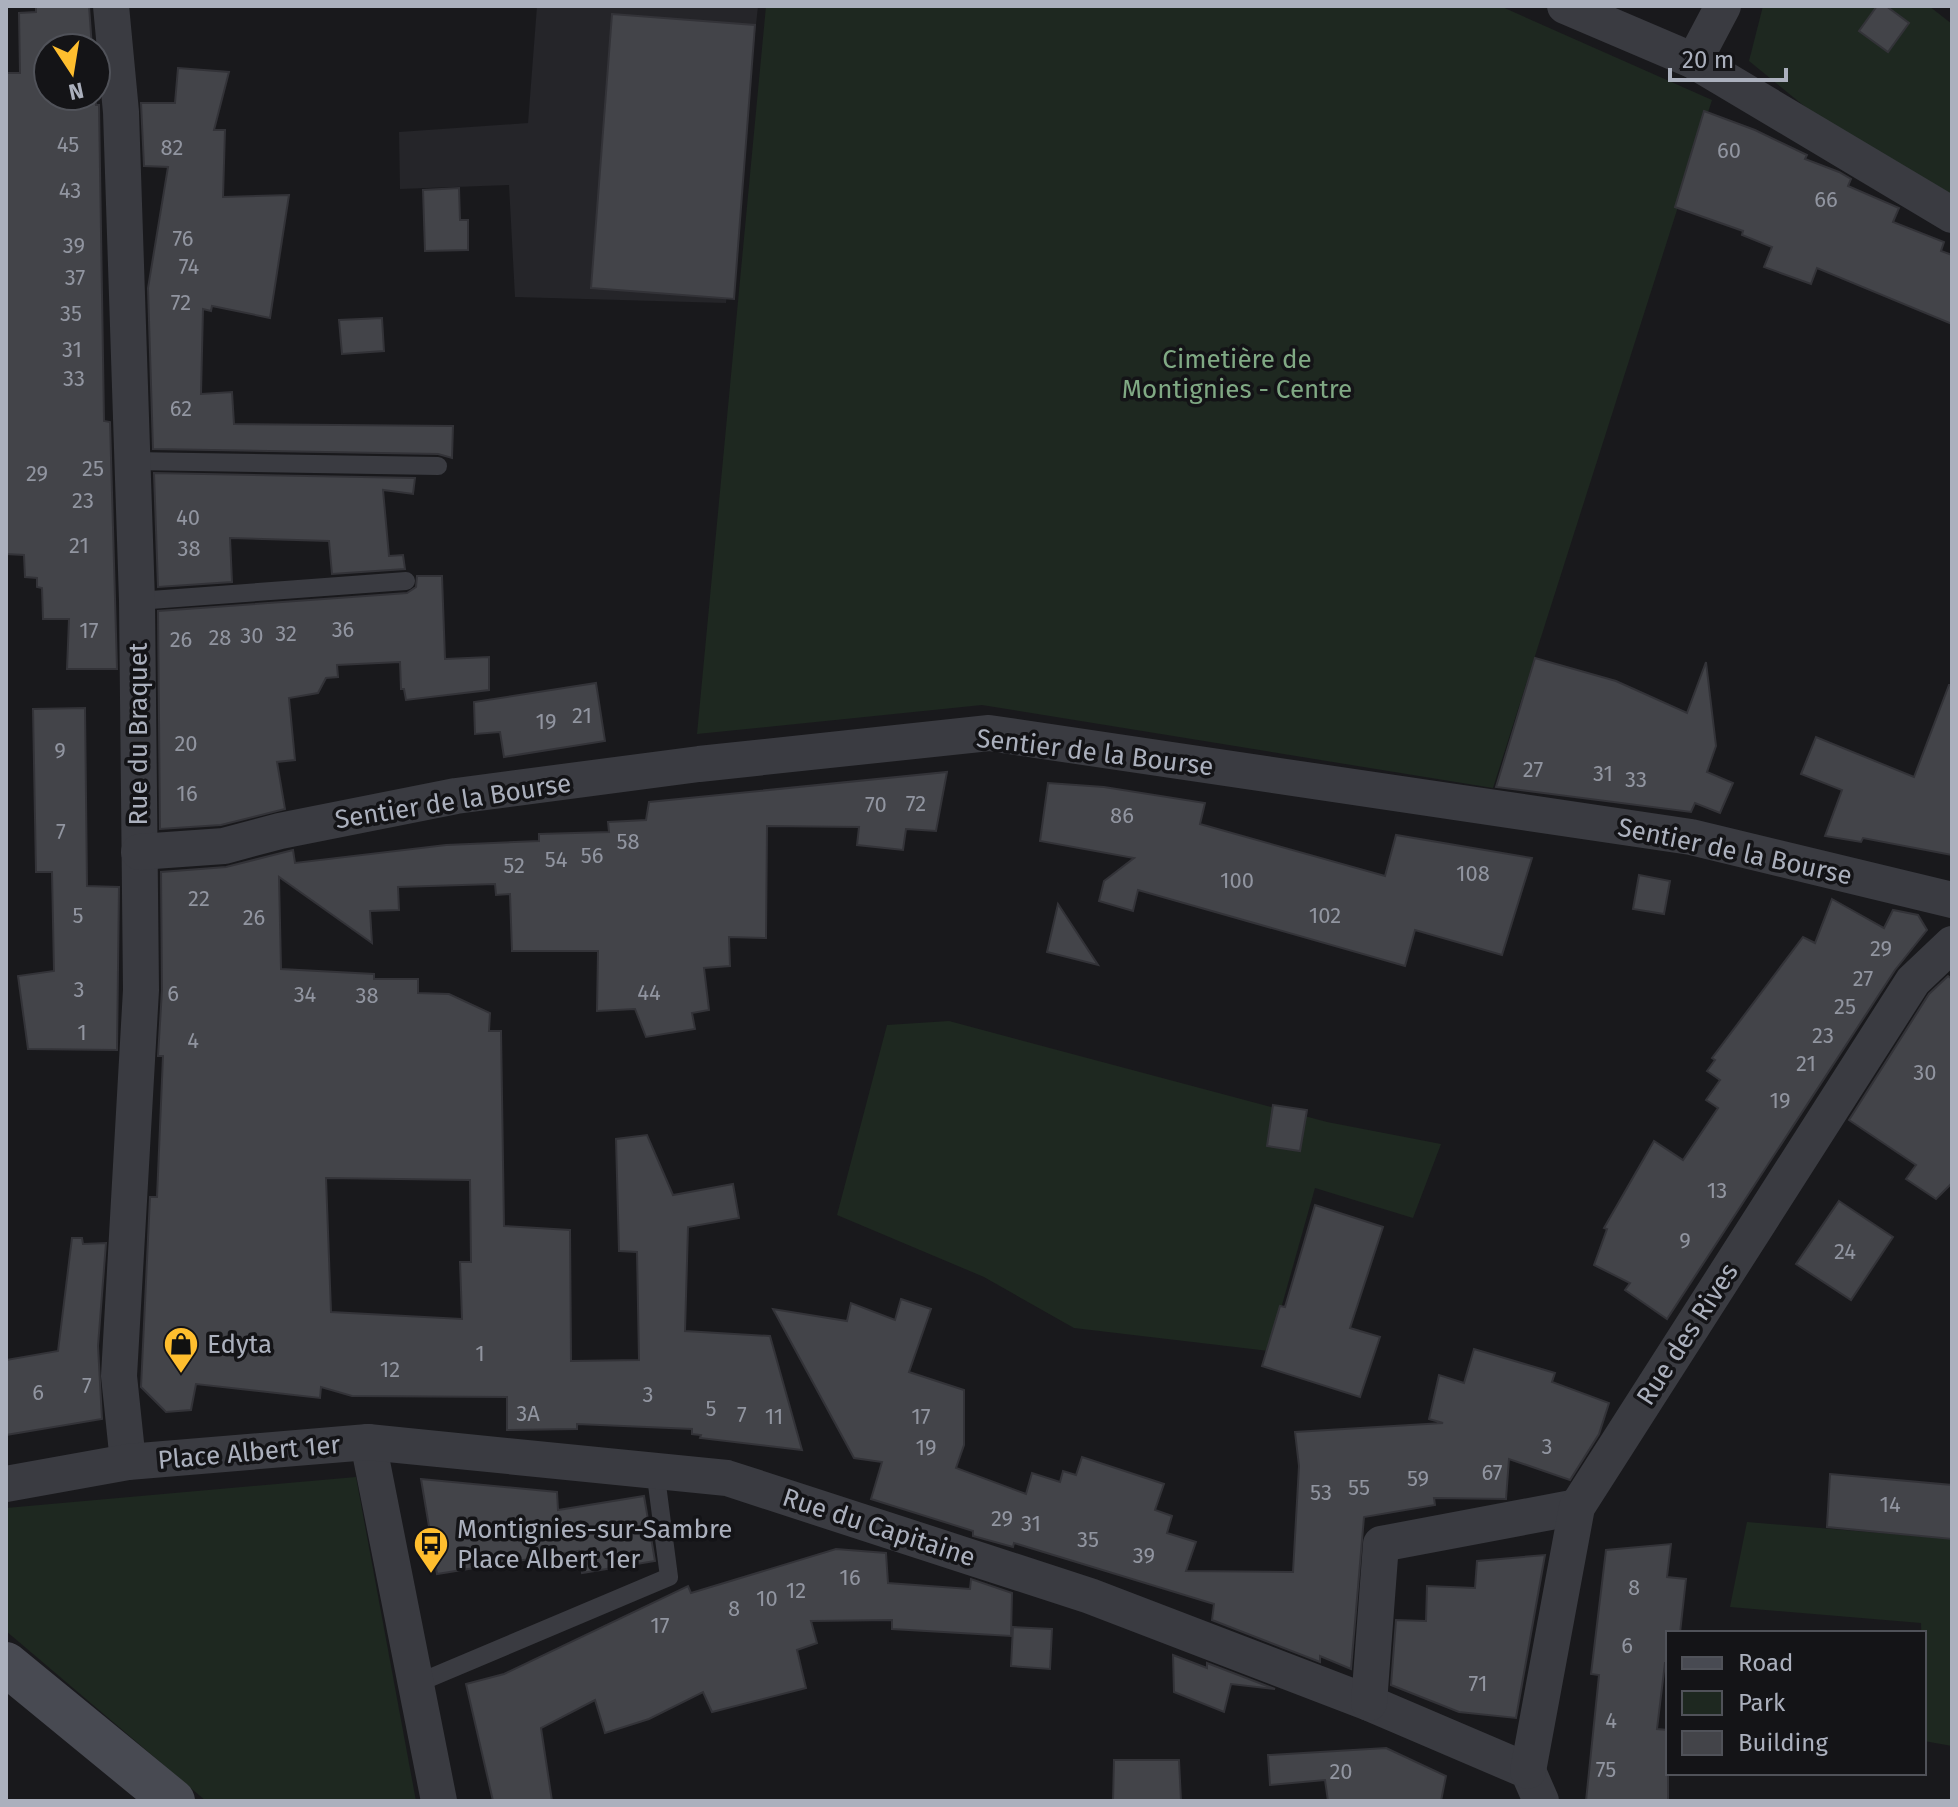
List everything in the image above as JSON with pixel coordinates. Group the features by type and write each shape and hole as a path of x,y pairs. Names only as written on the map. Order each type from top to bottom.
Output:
{"main road":[{"path":"6,1664 173,1801"}],"street":[{"name":"Rue du Braquet","path":"111,6 121,112 137,601 141,990 119,1376 128,1462"},
{"path":"1565,6 1694,61 1952,215"},
{"path":"1694,61 1723,6"},
{"name":"Sentier de la Bourse","path":"139,852 224,846 280,831 456,796 699,764 989,733 1691,837 1952,900"},
{"name":"Rue des Rives","path":"1534,1786 1577,1507 1913,981 1952,944"},
{"name":"Place Albert 1er","path":"6,1484 128,1462 368,1442 439,1801"},
{"name":"Rue du Capitaine","path":"368,1442 727,1478 1075,1591 1369,1703 1534,1786"},
{"path":"1369,1703 1381,1544 1577,1507"}],"lane":[{"path":"131,461 438,466"},
{"path":"137,601 406,581"},
{"path":"418,1683 669,1577 655,1469"}],"shaded area":[{"path":"537,6 758,6 726,303 515,297 509,185 400,189 399,132 528,123"}],"green space":[{"name":"Cimetière de Montignies - Centre","path":"766,6 1500,6 1712,100 1493,788 982,705 697,734"},
{"path":"1763,6 1929,6 1952,24 1952,207 1901,185 1749,61"},
{"path":"949,1021 1327,1122 1441,1144 1413,1218 1315,1188 1269,1351 1074,1328 984,1277 837,1215 887,1025"},
{"path":"356,1477 416,1801 206,1801 6,1631 6,1508"},
{"path":"1747,1522 1952,1539 1952,1746 1926,1741 1926,1631 1921,1631 1921,1623 1730,1607"}],"building":[{"path":"36,6 89,6 91,32 32,32 32,112 99,112 104,421 110,422 117,669 67,669 69,619 43,619 42,588 37,587 37,578 25,577 24,555 6,554 6,73 20,73 19,13 36,12"},
{"path":"1877,6 1886,6 1909,23 1888,52 1859,31"},
{"path":"612,14 755,25 734,299 591,288"},
{"path":"178,68 229,72 214,130 225,130 223,197 289,195 270,318 212,306 211,311 203,309 201,394 232,392 234,424 453,426 452,458 438,454 153,449 148,288 168,167 144,166 141,103 175,103"},
{"path":"1704,111 1755,130 1807,155 1805,159 1839,172 1851,179 1848,186 1899,208 1893,222 1944,242 1941,251 1952,255 1952,324 1817,268 1811,284 1764,267 1772,247 1742,235 1743,231 1675,207"},
{"path":"459,188 460,220 468,220 468,250 425,251 423,190"},
{"path":"382,318 384,351 342,354 339,320"},
{"path":"154,473 415,478 413,494 383,490 389,556 403,555 405,569 332,574 329,541 230,538 232,582 158,587"},
{"path":"417,576 442,576 445,659 489,657 489,690 406,700 404,689 401,689 400,662 337,665 338,677 326,678 318,693 289,698 295,760 277,762 285,809 221,825 160,829 158,611 407,593 416,587"},
{"path":"1535,658 1616,681 1687,713 1706,662 1716,746 1707,772 1733,783 1720,813 1695,803 1691,812 1496,787"},
{"path":"596,683 605,741 504,757 500,732 475,734 474,702"},
{"path":"1949,685 1952,685 1952,855 1863,838 1861,842 1825,836 1842,790 1801,774 1816,737 1914,777"},
{"path":"85,708 87,886 119,887 117,1050 28,1049 18,976 54,971 52,872 36,872 33,709"},
{"path":"947,772 936,831 906,829 903,850 857,845 859,827 767,826 766,938 729,937 730,966 704,968 709,1010 692,1013 695,1029 646,1037 635,1009 597,1011 598,951 512,951 510,894 496,895 495,884 398,887 399,910 370,911 372,943 279,877 281,969 374,974 374,979 418,979 418,993 449,994 490,1013 489,1031 501,1031 504,1226 570,1230 571,1361 639,1360 637,1252 619,1251 616,1139 647,1135 673,1195 733,1184 739,1218 688,1227 685,1331 770,1336 802,1450 700,1438 701,1435 692,1434 692,1429 577,1424 577,1429 507,1430 507,1397 352,1396 321,1387 320,1398 196,1384 191,1410 166,1412 141,1387 150,1197 157,1197 163,1056 158,1056 162,990 161,872 226,867 293,850 295,863 446,845 539,841 539,834 609,832 608,822 646,820 649,802","holes":["326,1178 470,1180 471,1262 460,1262 462,1319 331,1312"]},
{"path":"1048,783 1104,787 1205,803 1200,824 1385,876 1396,835 1532,858 1502,955 1415,930 1405,966 1138,890 1133,911 1099,901 1104,881 1134,858 1040,841"},
{"path":"1639,875 1670,881 1664,914 1633,909"},
{"path":"1832,899 1884,928 1893,910 1918,915 1927,930 1895,970 1667,1319 1625,1290 1630,1283 1594,1265 1607,1229 1604,1228 1654,1141 1683,1160 1718,1108 1706,1100 1720,1080 1707,1071 1715,1060 1712,1058 1803,937 1815,943"},
{"path":"1058,904 1098,965 1047,952"},
{"path":"1948,976 1952,979 1952,1183 1936,1199 1906,1179 1916,1165 1849,1120 1929,994"},
{"path":"1273,1105 1307,1110 1300,1151 1267,1146"},
{"path":"1839,1201 1893,1237 1851,1300 1796,1264"},
{"path":"1315,1205 1383,1227 1350,1328 1380,1337 1360,1397 1262,1366 1280,1306 1285,1307"},
{"path":"72,1238 82,1238 83,1244 106,1243 98,1346 102,1419 6,1435 6,1360 58,1351"},
{"path":"901,1299 931,1309 909,1372 964,1390 964,1445 956,1468 1026,1494 1032,1473 1060,1482 1063,1471 1076,1475 1082,1457 1164,1484 1155,1510 1172,1516 1167,1533 1196,1542 1186,1571 1293,1572 1299,1466 1295,1432 1443,1423 1429,1419 1439,1375 1464,1383 1474,1349 1555,1373 1552,1382 1609,1403 1599,1434 1570,1480 1509,1459 1506,1499 1434,1498 1435,1505 1364,1517 1351,1669 1320,1656 1320,1662 1212,1620 1214,1604 1014,1543 1013,1547 973,1536 973,1531 871,1499 882,1462 854,1458 773,1309 847,1321 851,1303 895,1320"},
{"path":"1830,1474 1952,1485 1952,1539 1827,1527"},
{"path":"421,1479 557,1492 558,1510 644,1496 655,1561 582,1573 579,1551 437,1574"},
{"path":"1671,1544 1667,1577 1686,1579 1680,1631 1666,1631 1666,1663 1657,1729 1666,1730 1668,1801 1586,1801 1599,1675 1591,1674 1606,1550"},
{"path":"836,1549 886,1553 888,1583 970,1589 971,1579 1012,1593 1011,1636 892,1629 892,1620 811,1621 817,1643 797,1650 806,1688 712,1712 703,1692 649,1719 605,1733 595,1700 541,1728 552,1801 493,1801 466,1684 504,1674 688,1586 691,1593"},
{"path":"1545,1555 1516,1718 1459,1712 1391,1685 1396,1620 1426,1621 1427,1586 1475,1588 1477,1561"},
{"path":"1013,1627 1052,1629 1050,1669 1011,1666"},
{"path":"1173,1655 1207,1668 1207,1663 1275,1689 1231,1684 1224,1712 1174,1692"},
{"path":"1386,1748 1446,1776 1441,1801 1328,1801 1325,1780 1270,1785 1268,1755"},
{"path":"1114,1760 1179,1760 1181,1801 1113,1801"}],"place":[{"name":"Edyta","path":"181,1375"},
{"name":"Montignies-sur-Sambre Place Albert 1er","path":"431,1575"}]}
